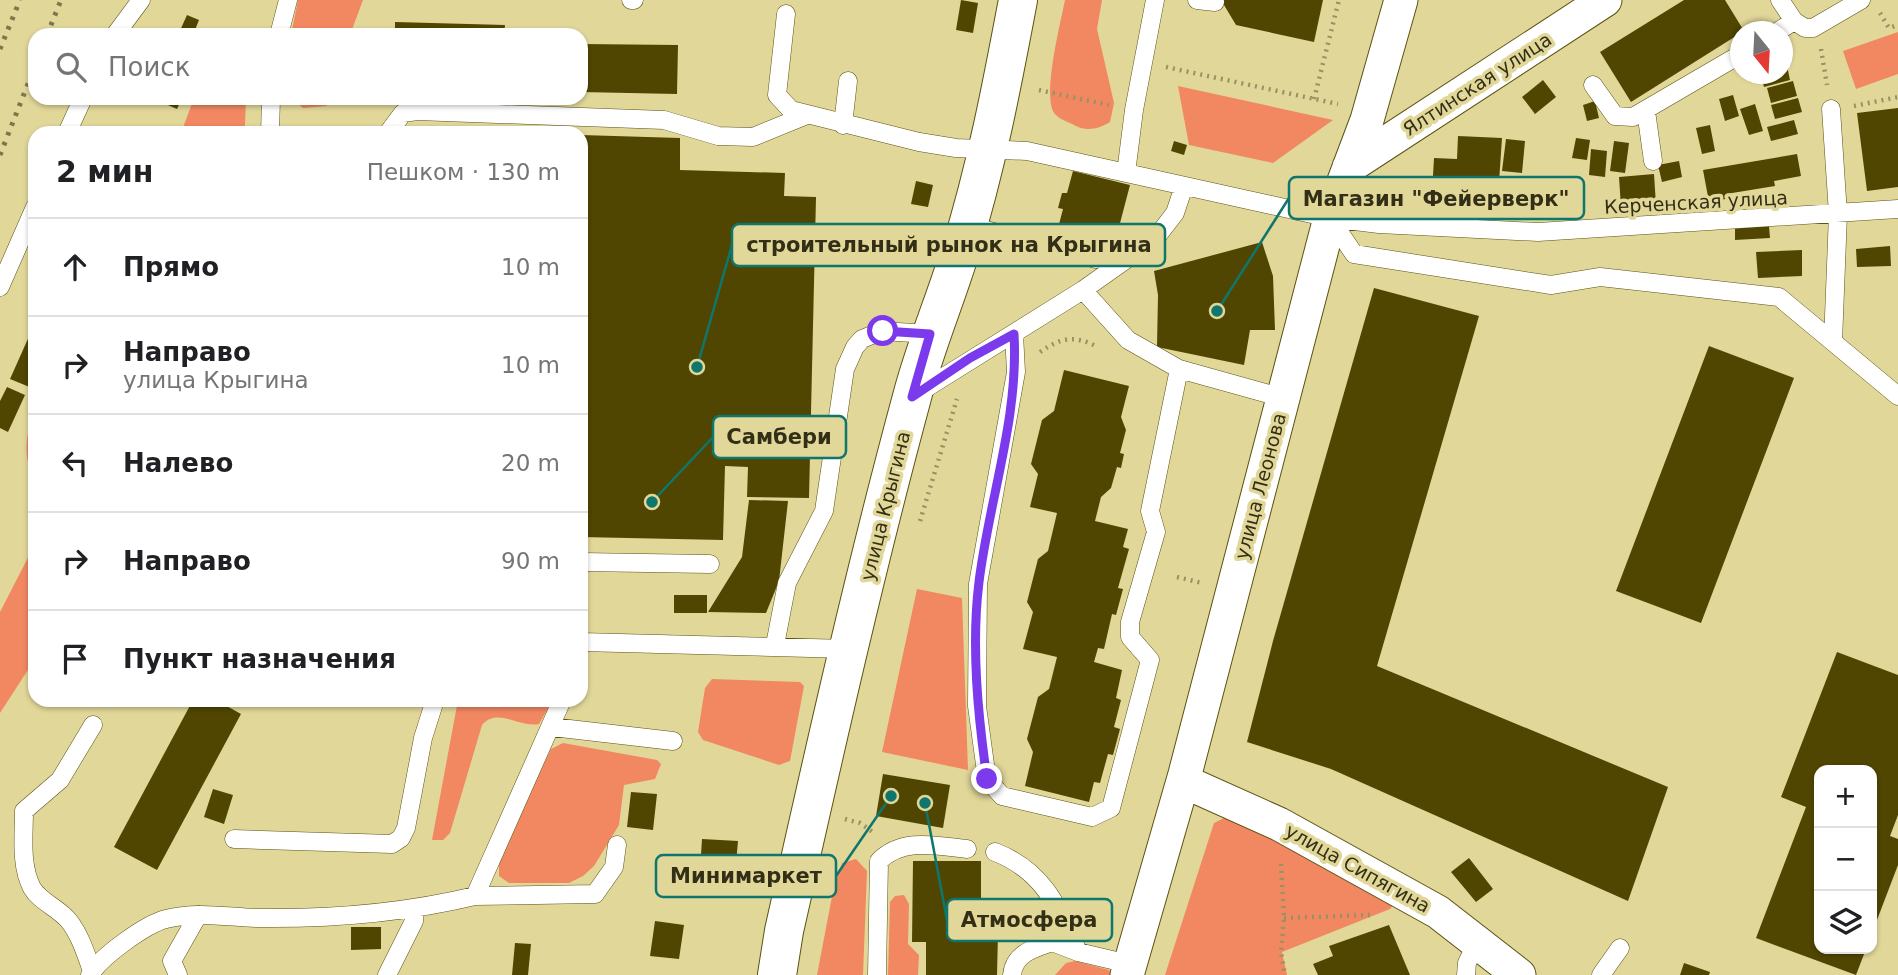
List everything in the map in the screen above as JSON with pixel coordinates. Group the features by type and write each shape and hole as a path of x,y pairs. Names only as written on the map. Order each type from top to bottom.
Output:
{"main road":[{"name":"улица Крыгина","path":"777,975 783,931 849,649 912,397 989,149 1018,0"}],"street":[{"name":"улица Леонова","path":"1128,970 1183,781 1329,218 1367,120 1401,0"},
{"name":"Ялтинская улица","path":"1349,167 1605,0"},
{"name":"улица Сипягина","path":"1183,781 1279,824 1438,912 1520,975"}],"lane":[{"path":"120,28 141,0"},
{"path":"281,28 288,0"},
{"path":"1126,173 1134,110 1156,0"},
{"path":"1780,0 1794,21 1805,28 1817,26 1861,0"},
{"name":"Керченская улица","path":"786,14 777,95 783,104 807,116 956,148 1027,151 1329,218 1379,224 1538,232 1898,209"},
{"path":"1593,85 1615,116 1633,117 1730,61"},
{"path":"844,125 848,81"},
{"path":"70,126 80,105"},
{"path":"270,126 271,105"},
{"path":"1831,109 1838,214 1833,342"},
{"path":"394,126 404,113 417,111 664,120 718,136 753,137 807,116"},
{"path":"1646,111 1653,161"},
{"path":"912,397 970,358 1014,334 1083,290 1155,239 1175,213 1184,186"},
{"path":"1329,218 1354,254 1551,285 1600,277 1779,298 1898,396"},
{"path":"0,288 28,223"},
{"path":"967,225 1096,259"},
{"path":"1083,290 1128,340 1179,369 1283,398"},
{"path":"775,645 787,583 824,511 845,369 855,347 862,339 883,331 930,334"},
{"path":"1014,334 1016,372 978,584 977,706 987,779 1002,796 1092,817 1111,808 1150,660 1130,637 1130,622 1156,533 1150,511 1179,369"},
{"path":"588,562 710,564"},
{"path":"588,645 775,645 849,649"},
{"path":"234,839 392,844 401,838 406,828 423,738 433,707"},
{"path":"475,896 559,707"},
{"path":"93,725 60,780 23,811 24,855 29,881 34,891 68,919 82,943 91,973 142,927 168,918 198,915 258,918 377,914 475,896 595,894 614,867 618,845"},
{"path":"552,727 673,741"},
{"path":"877,975 880,862 890,853 913,844 967,849"},
{"path":"995,852 1017,861 1056,900 1078,952"},
{"path":"387,975 414,921 415,909"},
{"path":"178,975 172,961 198,915"},
{"path":"1013,975 1018,960 1027,951 1052,942 1128,970"},
{"path":"1466,975 1467,963 1477,942"},
{"path":"1601,975 1620,948"}],"path":[{"path":"1314,99 1339,0"},
{"path":"1889,28 1898,25"},
{"path":"1817,26 1831,109 1898,97"},
{"path":"1161,59 1161,66 1346,105"},
{"path":"1039,90 1134,110"},
{"path":"1016,372 1058,341 1070,337 1080,338 1103,350"},
{"path":"839,818 860,823"},
{"path":"1279,824 1284,918 1281,952 1286,975"},
{"path":"1284,918 1374,915"}],"shaded area":[{"path":"298,0 363,0 353,28 292,28"},
{"path":"1065,0 1102,0 1097,29 1114,103 1110,122 1097,128 1083,128 1064,120 1055,114 1051,106 1053,59"},
{"path":"1898,32 1898,74 1856,89 1843,51"},
{"path":"1178,86 1333,120 1273,163 1189,145"},
{"path":"191,105 246,105 244,126 184,126"},
{"path":"300,105 327,105 326,106 303,108"},
{"path":"28,558 28,670 0,713 0,612"},
{"path":"917,589 962,598 968,770 882,752"},
{"path":"712,679 800,682 804,686 790,761 779,765 703,740 698,732 705,688"},
{"path":"457,707 549,707 539,724 495,718 482,725 450,833 443,840 432,840"},
{"path":"563,743 657,760 661,764 655,779 624,785 619,825 594,866 583,876 569,883 509,883 499,876 499,859 551,749"},
{"path":"1224,818 1237,818 1395,903 1390,909 1282,952 1287,975 1165,975 1214,823"},
{"path":"856,859 867,871 863,975 817,975 834,886 842,863"},
{"path":"904,895 909,904 908,944 919,955 918,975 888,975 890,902 895,896"},
{"path":"1075,961 1109,970 1111,975 1055,975 1066,963"}],"building":[{"path":"961,0 978,3 973,33 956,30"},
{"path":"1221,0 1323,0 1314,42 1236,25"},
{"path":"1684,0 1725,0 1738,21 1730,21 1730,40 1631,102 1600,52"},
{"path":"187,15 199,20 196,28 181,28"},
{"path":"395,22 505,25 505,28 395,28"},
{"path":"588,44 678,45 677,94 588,92"},
{"path":"1543,80 1556,97 1535,114 1522,97"},
{"path":"1793,81 1797,96 1771,103 1767,88 1793,84"},
{"path":"1733,95 1739,116 1725,121 1719,99"},
{"path":"1798,98 1802,112 1775,119 1771,105"},
{"path":"1595,101 1599,118 1587,121 1583,105"},
{"path":"1755,104 1763,131 1749,135 1740,109"},
{"path":"1898,108 1898,187 1867,191 1857,113"},
{"path":"1794,120 1798,134 1771,141 1767,127"},
{"path":"1710,125 1715,151 1702,154 1696,128"},
{"path":"588,135 680,138 680,170 785,173 784,196 816,197 809,498 747,497 748,467 725,466 723,540 588,537"},
{"path":"1458,136 1502,138 1498,197 1432,193 1434,158 1457,159"},
{"path":"1576,138 1590,140 1587,160 1572,158"},
{"path":"1506,139 1525,141 1522,173 1502,171"},
{"path":"1174,141 1187,145 1184,155 1171,151"},
{"path":"1614,141 1629,143 1625,173 1610,171"},
{"path":"1591,149 1607,151 1605,177 1589,175"},
{"path":"1797,154 1801,176 1774,181 1775,186 1726,194 1726,199 1709,202 1703,170"},
{"path":"1679,161 1682,177 1662,182 1658,165"},
{"path":"1073,171 1130,185 1114,246 1057,232 1063,209 1058,208 1062,193 1067,193"},
{"path":"1654,174 1656,205 1621,207 1619,177"},
{"path":"916,181 933,185 928,207 911,204"},
{"path":"1769,226 1770,238 1735,240 1735,228"},
{"path":"1262,242 1273,276 1275,330 1250,330 1244,365 1157,347 1158,295 1154,271"},
{"path":"1890,246 1891,266 1857,267 1856,249"},
{"path":"1802,250 1802,276 1758,278 1756,252"},
{"path":"1374,288 1479,316 1377,666 1668,787 1628,901 1331,769 1247,742 1273,641"},
{"path":"28,339 28,386 10,379"},
{"path":"1709,346 1794,378 1701,623 1616,591"},
{"path":"1064,370 1129,386 1121,417 1126,430 1120,453 1124,454 1121,468 1117,467 1111,488 1101,497 1095,521 1128,529 1123,547 1129,549 1118,588 1123,589 1116,615 1112,614 1104,649 1098,648 1094,662 1122,670 1116,698 1121,700 1114,727 1120,729 1113,755 1108,754 1100,783 1094,782 1089,802 1025,786 1033,752 1027,739 1038,697 1049,689 1057,657 1023,649 1033,612 1027,602 1038,559 1048,551 1057,513 1030,507 1038,474 1031,464 1042,420 1054,411"},
{"path":"7,387 25,395 8,432 0,428 0,401"},
{"path":"749,500 788,501 779,581 766,613 708,612 742,557"},
{"path":"674,595 707,595 707,613 674,613"},
{"path":"1837,652 1898,675 1898,815 1890,836 1898,839 1898,865 1877,920 1877,765 1814,765 1814,954 1864,954 1856,975 1756,938 1806,807 1781,797"},
{"path":"189,707 228,707 241,714 157,870 114,847"},
{"path":"883,774 950,785 943,828 876,816"},
{"path":"213,789 233,795 224,824 204,817"},
{"path":"631,792 657,794 653,830 627,827"},
{"path":"702,839 738,841 735,874 700,871"},
{"path":"1469,858 1493,889 1476,902 1451,872"},
{"path":"913,861 981,861 981,933 998,933 997,975 926,975 926,942 912,942"},
{"path":"655,921 684,925 679,959 650,956"},
{"path":"1389,925 1410,975 1318,975 1313,964 1333,956 1329,946"},
{"path":"351,927 381,927 381,949 351,950"},
{"path":"515,943 531,944 528,975 512,975"},
{"path":"1684,963 1710,972 1709,975 1680,975"}],"railway":[{"path":"0,49 20,0"},
{"path":"50,28 61,0"},
{"path":"0,155 28,84"}],"place":[{"name":"Магазин \"Фейерверк\"","path":"1217,311"},
{"name":"строительный рынок на Крыгина","path":"697,367"},
{"name":"Самбери","path":"652,502"},
{"name":"Минимаркет","path":"891,796"},
{"name":"Атмосфера","path":"925,803"}],"route":[{"path":"883,331 930,334 912,397 970,358 1014,334 1016,372 978,584 977,706 987,779"}]}
